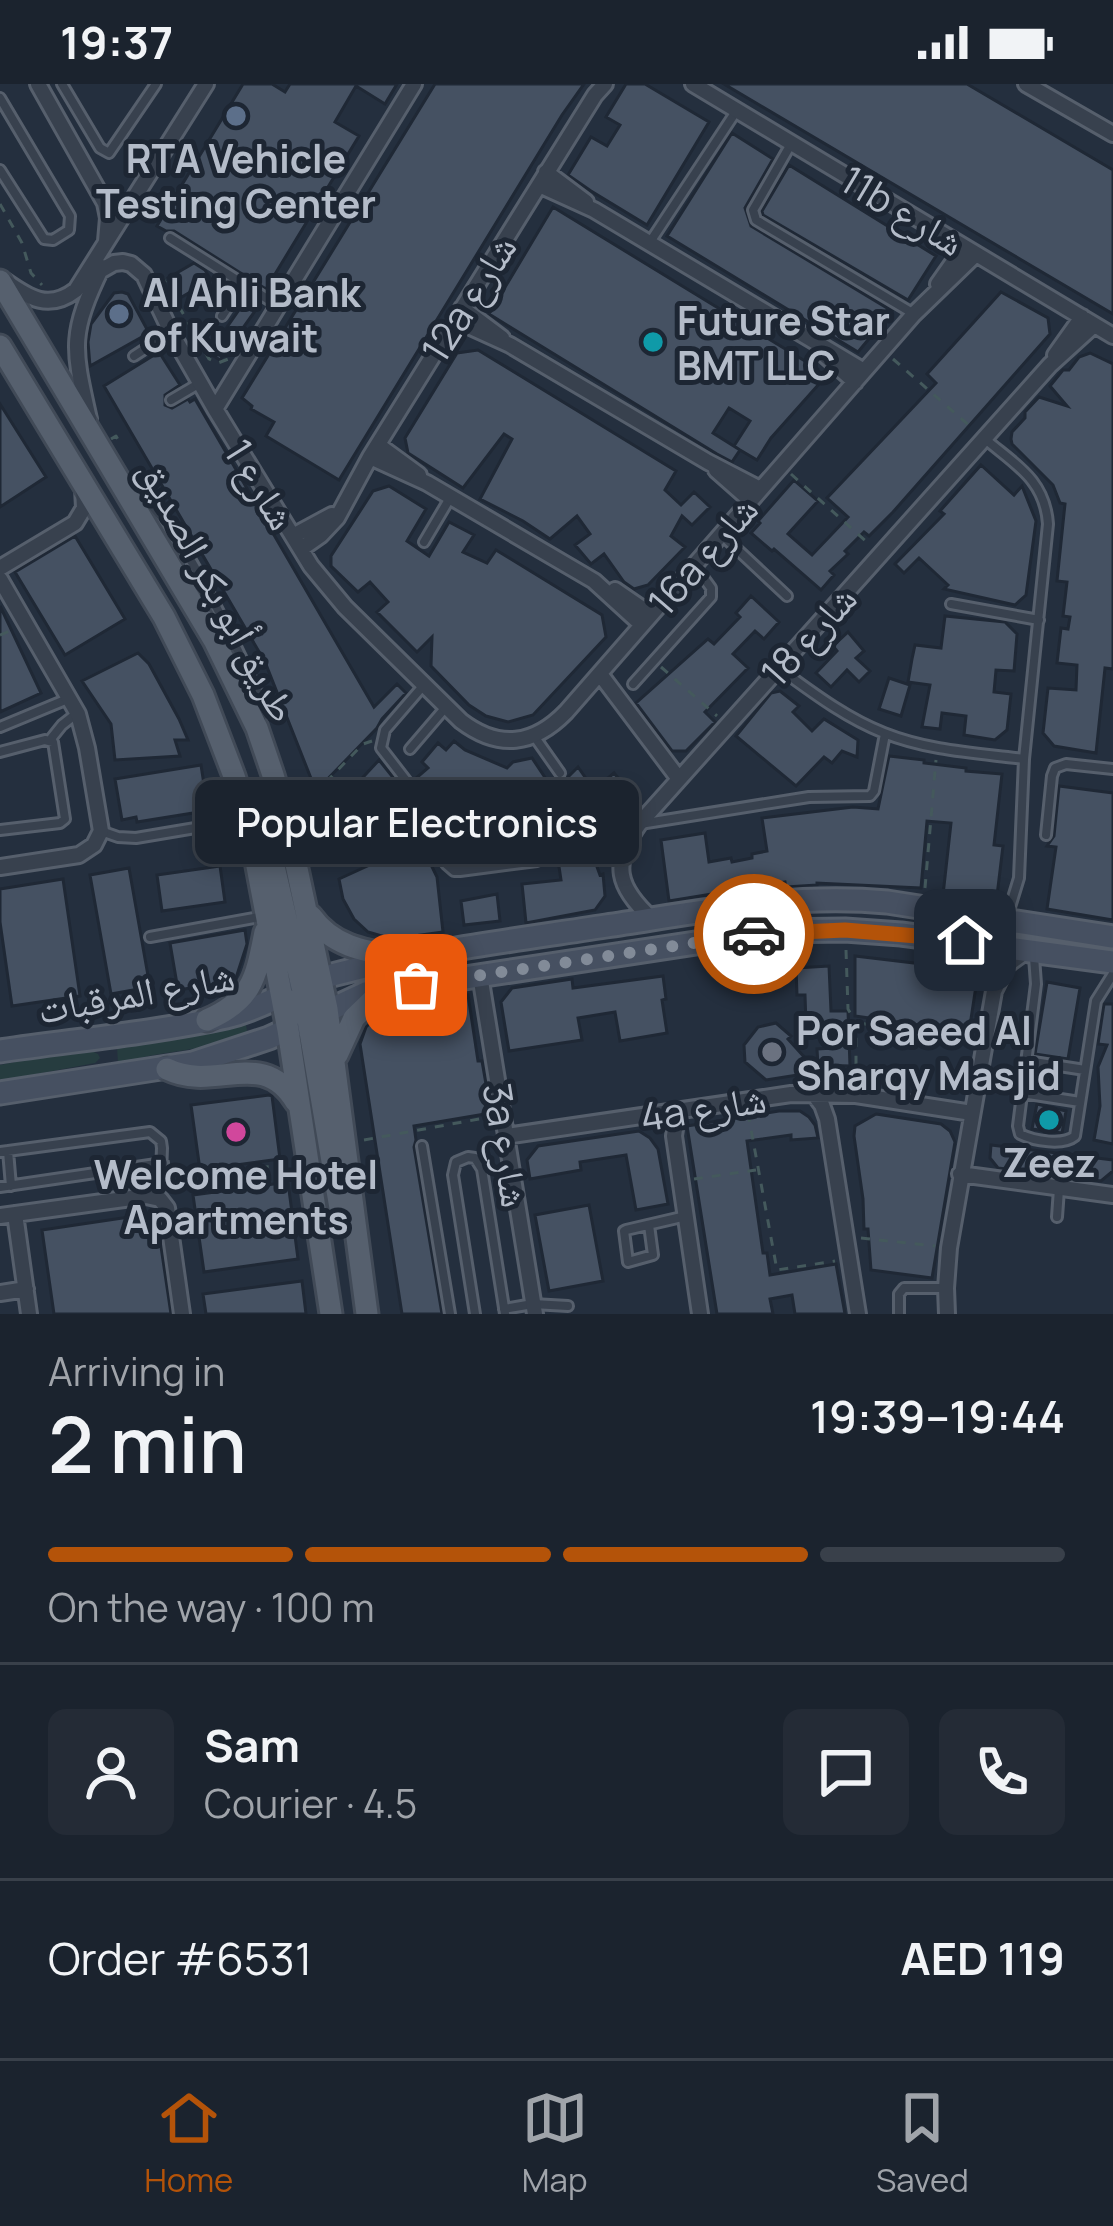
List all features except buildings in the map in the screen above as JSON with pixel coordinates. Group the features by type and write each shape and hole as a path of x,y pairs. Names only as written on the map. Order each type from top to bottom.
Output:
{"main road":[{"name":"طريق أبو بكر الصديق","path":"0,279 214,640 256,728 287,822 304,898 302,987 308,1020 299,1107 331,1314"},
{"name":"طريق أبو بكر الصديق","path":"0,346 184,656 220,735 247,815 267,917 302,987 308,1020 335,1061 369,1313"},
{"path":"247,815 273,862 302,987"},
{"path":"304,898 310,915 334,940 411,959"},
{"path":"207,1020 225,1012 252,985 260,966 267,917"},
{"path":"335,1061 354,1018 385,989"},
{"path":"308,1020 337,1200 355,1234"},
{"path":"167,1069 199,1079 243,1072 266,1075 290,1092 299,1107"}],"street":[{"path":"38,84 104,203 108,232 103,249"},
{"path":"0,279 32,300 56,302 76,290 206,84"},
{"path":"215,409 414,84"},
{"name":"11b شارع","path":"693,84 1113,336"},
{"path":"1026,84 1113,134"},
{"name":"12a شارع","path":"297,543 344,503 599,88"},
{"path":"91,431 76,362 78,322 161,157"},
{"path":"543,179 812,342 859,376"},
{"name":"16a شارع","path":"534,736 552,726 600,674 970,250"},
{"name":"شارع 1","path":"100,271 114,262 138,268 215,409 297,543 333,594 447,706"},
{"path":"459,314 708,462 755,495"},
{"name":"شارع 18","path":"652,919 631,898 621,872 626,844 639,824 1088,321"},
{"path":"374,451 621,593 646,619"},
{"path":"0,568 75,523 84,508 82,483"},
{"path":"0,579 78,714 101,831 94,845 79,854 0,867"},
{"path":"600,674 679,779"},
{"path":"447,706 475,731 494,739 534,736"},
{"path":"480,975 494,956 567,942 599,927 776,900 886,902 1113,937"},
{"name":"شارع المرقبات","path":"0,1051 207,1020 245,1011 302,987 411,959 599,927"},
{"name":"شارع المرقبات","path":"0,1091 167,1069 231,1052 352,997 385,989 775,931 845,930 965,940 1113,962"},
{"path":"965,940 983,962 994,988"},
{"path":"947,1314 949,1248 994,988 1007,964 1030,950"},
{"name":"3a شارع","path":"480,975 534,1309"},
{"path":"0,1091 102,1072 110,1052 101,1040 94,1039"},
{"path":"813,1093 827,1119 858,1314"},
{"name":"4a شارع","path":"506,1136 813,1093 972,1113"},
{"path":"683,1110 674,1136 700,1314"},
{"path":"960,1174 1113,1195"},
{"path":"29,1314 7,1215 146,1196 160,1199 166,1208 182,1314"},
{"path":"0,1293 26,1289"}],"lane":[{"path":"62,84 100,148 110,153 156,84"},
{"path":"0,98 70,216 67,232 44,239 0,170"},
{"path":"649,243 737,110"},
{"path":"791,143 753,210 756,220 914,314"},
{"path":"170,238 278,306"},
{"path":"222,316 243,284"},
{"path":"134,356 171,332"},
{"path":"171,400 200,382"},
{"path":"984,439 1028,475 1043,497 1048,524 1024,759 1019,878 1006,920"},
{"path":"424,542 451,497"},
{"path":"721,534 788,596"},
{"path":"633,684 711,597 711,588 694,565"},
{"path":"951,604 1039,620"},
{"path":"778,668 838,710 885,734 937,748 1024,759"},
{"path":"424,684 380,742 383,754 426,810 446,864 460,871 537,861 543,853 539,843 530,840 443,849"},
{"path":"0,727 70,698"},
{"path":"410,748 447,706"},
{"path":"0,752 50,740 78,714"},
{"path":"639,824 809,797 870,796 885,734"},
{"path":"534,736 560,773"},
{"path":"0,830 64,821 56,748 50,740"},
{"path":"1046,835 1055,768 1066,764 1113,769"},
{"path":"101,831 136,838 247,815"},
{"path":"150,938 267,917"},
{"path":"1030,950 1036,984 1018,1131 1028,1138 1072,1140 1096,1001 1113,974"},
{"path":"1027,1061 1085,1070"},
{"path":"1022,1094 1080,1102"},
{"path":"11,1186 4,1151 150,1132 160,1141 160,1199"},
{"path":"422,1146 450,1314"},
{"path":"476,1314 453,1175 456,1162 468,1156 482,1169 505,1311 568,1306"},
{"path":"0,1187 163,1163"},
{"path":"1057,1216 1060,1187"},
{"path":"650,1225 653,1255 628,1262 624,1231 686,1216"},
{"path":"898,1314 898,1294 904,1288 946,1288"}],"path":[{"path":"883,350 984,439"},
{"path":"116,436 121,445"},
{"path":"781,465 880,554"},
{"path":"654,661 728,725"},
{"path":"287,822 363,744 380,742"},
{"path":"923,908 937,748"},
{"path":"845,930 848,1009 856,1023 856,1096"},
{"path":"856,1023 985,1040"},
{"path":"746,1100 777,1270 849,1259"},
{"path":"345,1144 502,1114"},
{"path":"162,1175 308,1163"},
{"path":"680,1181 758,1169"},
{"path":"844,1236 949,1248"}],"green space":[{"path":"246,1025 248,1036 232,1041 118,1064 117,1046"},
{"path":"86,1048 98,1054 95,1063 0,1081 0,1065"}],"way so far":[{"path":"416,985 754,934"}],"place":[{"name":"RTA Vehicle Testing Center","path":"236,116"},
{"name":"Al Ahli Bank of Kuwait","path":"119,314"},
{"name":"Future Star BMT LLC","path":"653,342"},
{"name":"Popular Electronics","path":"416,985"},
{"name":"Por Saeed Al Sharqy Masjid","path":"772,1052"},
{"name":"Zeez","path":"1049,1120"},
{"name":"Welcome Hotel Apartments","path":"236,1132"}],"route":[{"path":"754,934 810,929 965,940"}]}
